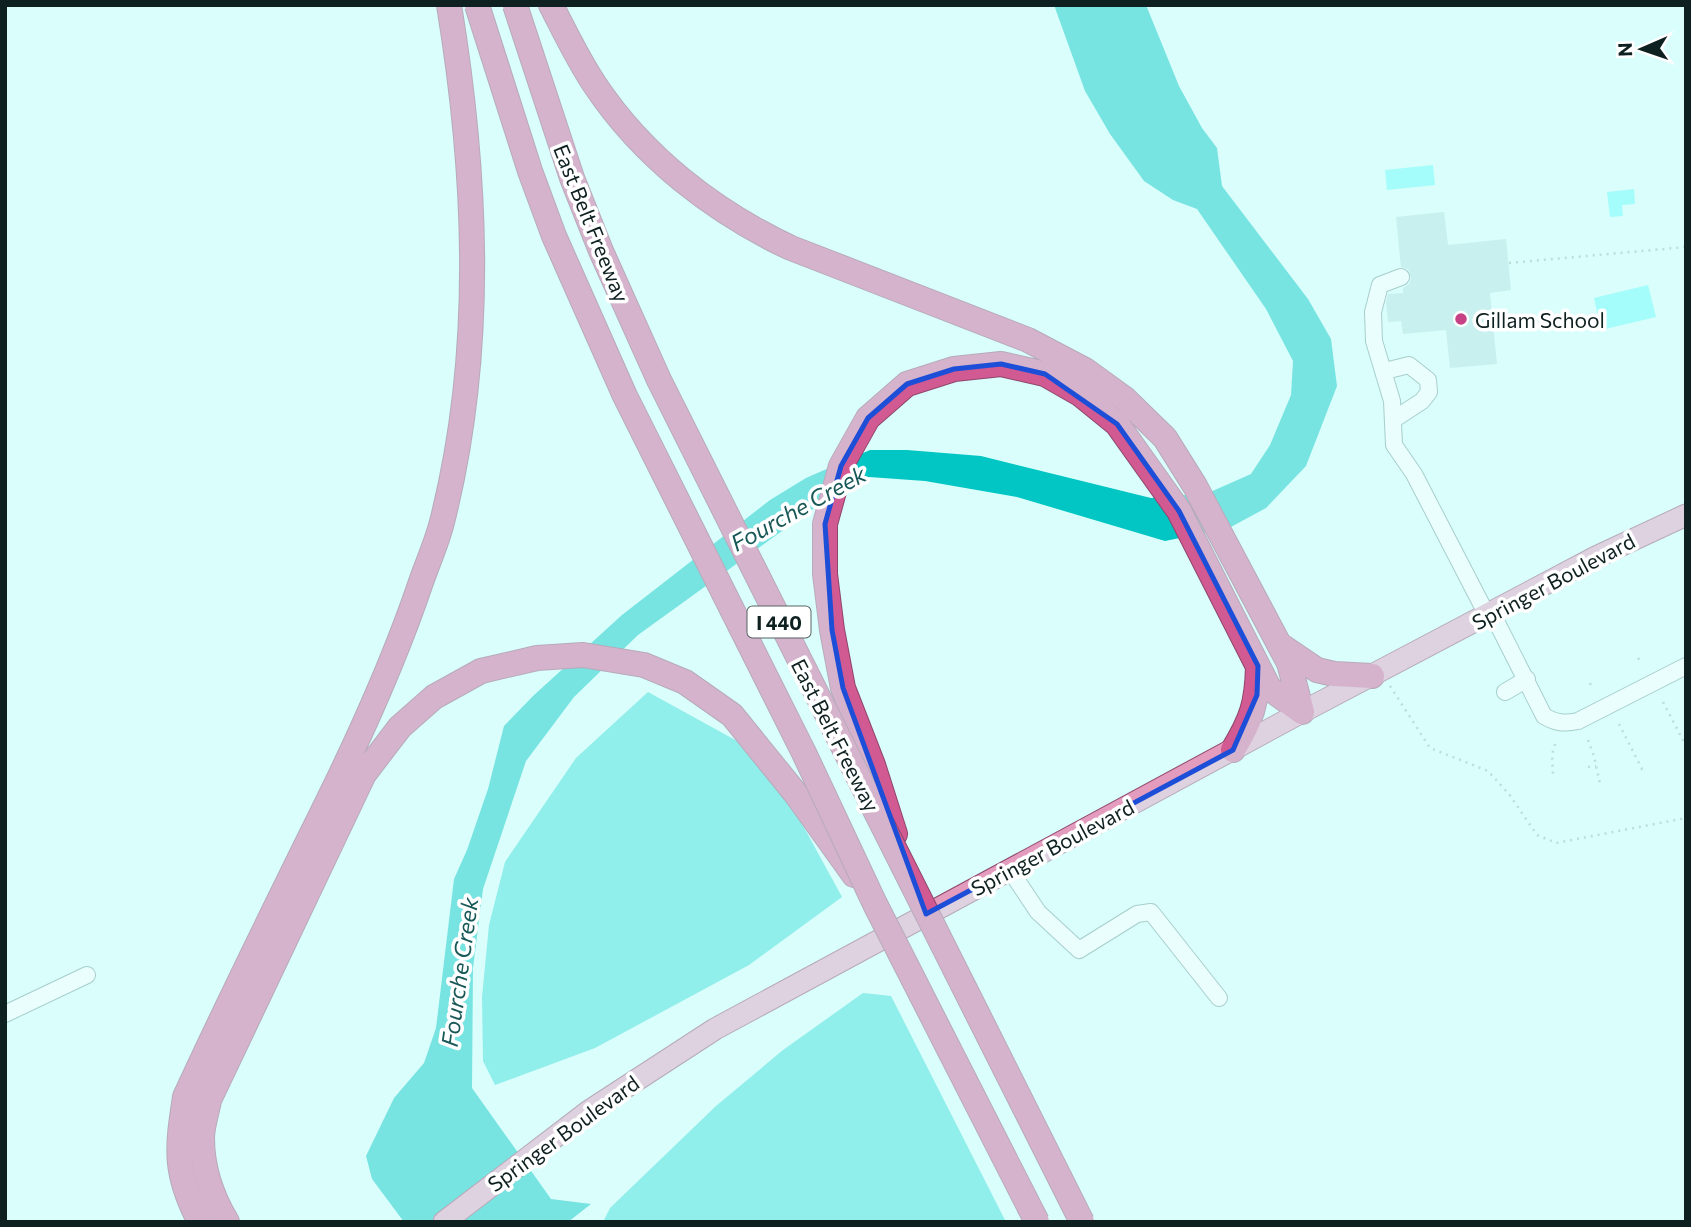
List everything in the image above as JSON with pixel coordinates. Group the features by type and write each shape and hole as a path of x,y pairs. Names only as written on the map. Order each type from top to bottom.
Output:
{"highway":[{"path":"200,1222 189,1202 180,1175 178,1138 185,1097 373,709 413,607 441,524 461,428 472,328 471,183 449,5"},
{"name":"East Belt Freeway","path":"477,5 530,171 588,317 808,762 875,904 1037,1222"},
{"name":"East Belt Freeway","path":"515,5 572,178 620,295 665,393 1082,1222"},
{"path":"551,5 579,59 616,113 643,143 684,181 726,213 791,248 1057,353 1125,398 1165,438 1195,486 1289,663 1303,712"},
{"path":"912,887 873,765 843,688 832,630 825,561 825,524 841,466 868,418 907,384 954,369 1001,364 1045,374 1080,394 1116,424 1150,468 1178,511 1269,688 1303,712"},
{"path":"1279,645 1317,670 1334,674 1376,674"},
{"path":"227,1222 216,1204 206,1175 201,1136 209,1100 364,774 400,727 434,697 481,671 537,658 583,655 644,665 685,682 733,715 796,794 875,904"},
{"path":"1233,750 1249,725 1257,695 1258,666"}],"main road":[{"name":"Springer Boulevard","path":"444,1222 589,1111 715,1029 1303,712 1596,557 1686,515"}],"street":[{"path":"1401,277 1380,285 1373,312 1374,341 1392,401 1394,445 1414,474 1527,679 1544,716 1555,722 1578,721 1686,666"},
{"path":"1384,375 1389,370 1409,365 1428,380 1429,392 1422,401 1393,420"},
{"path":"1505,692 1527,679"},
{"path":"1010,870 1038,912 1079,950 1137,914 1151,912 1219,998"},
{"path":"5,1014 87,975"}],"path":[{"path":"1508,263 1686,247"},
{"path":"1639,658 1641,663"},
{"path":"1376,674 1430,748 1488,771 1509,793 1538,835 1556,844 1686,818"},
{"path":"1590,683 1592,688"},
{"path":"1662,702 1685,747"},
{"path":"1619,724 1642,769 1645,767"},
{"path":"1588,740 1600,785"},
{"path":"1555,744 1552,755 1553,774 1556,774"},
{"path":"1588,767 1596,766"}],"highlighted area":[{"path":"1001,364 1045,374 1117,424 1179,511 1258,666 1257,695 1233,750 926,914 843,688 832,630 825,524 841,466 868,418 907,384 954,369"}],"shaded area":[{"path":"1433,165 1435,185 1387,190 1385,170"},
{"path":"1634,189 1635,204 1622,205 1623,216 1610,217 1607,192"},
{"path":"1648,285 1656,317 1601,330 1594,298"},
{"path":"648,692 748,747 800,820 842,897 749,965 595,1048 495,1085 483,1061 482,997 489,925 505,862 576,758"},
{"path":"863,993 891,996 1006,1222 603,1222 610,1208 716,1106 783,1050"}],"water":[{"name":"Fourche Creek","path":"1054,5 1146,5 1179,86 1202,128 1217,148 1222,186 1308,299 1331,339 1337,386 1306,466 1266,508 1229,528 1165,541 1017,497 925,481 869,477 811,510 638,635 574,697 526,761 483,889 473,968 472,1088 551,1199 591,1204 568,1222 404,1222 372,1179 366,1156 394,1098 424,1063 436,1028 454,879 488,789 504,726 622,615 770,500 806,478 870,450 981,456 1151,498 1208,493 1251,474 1270,445 1291,395 1293,361 1266,309 1197,209 1173,200 1144,181 1110,134 1085,91"}],"building":[{"path":"1444,212 1448,245 1506,239 1511,290 1490,293 1497,364 1450,368 1446,330 1403,334 1401,321 1388,322 1388,294 1403,293 1403,288 1409,284 1411,278 1408,269 1401,267 1396,217"}],"place":[{"name":"Gillam School","path":"1461,319"}]}
